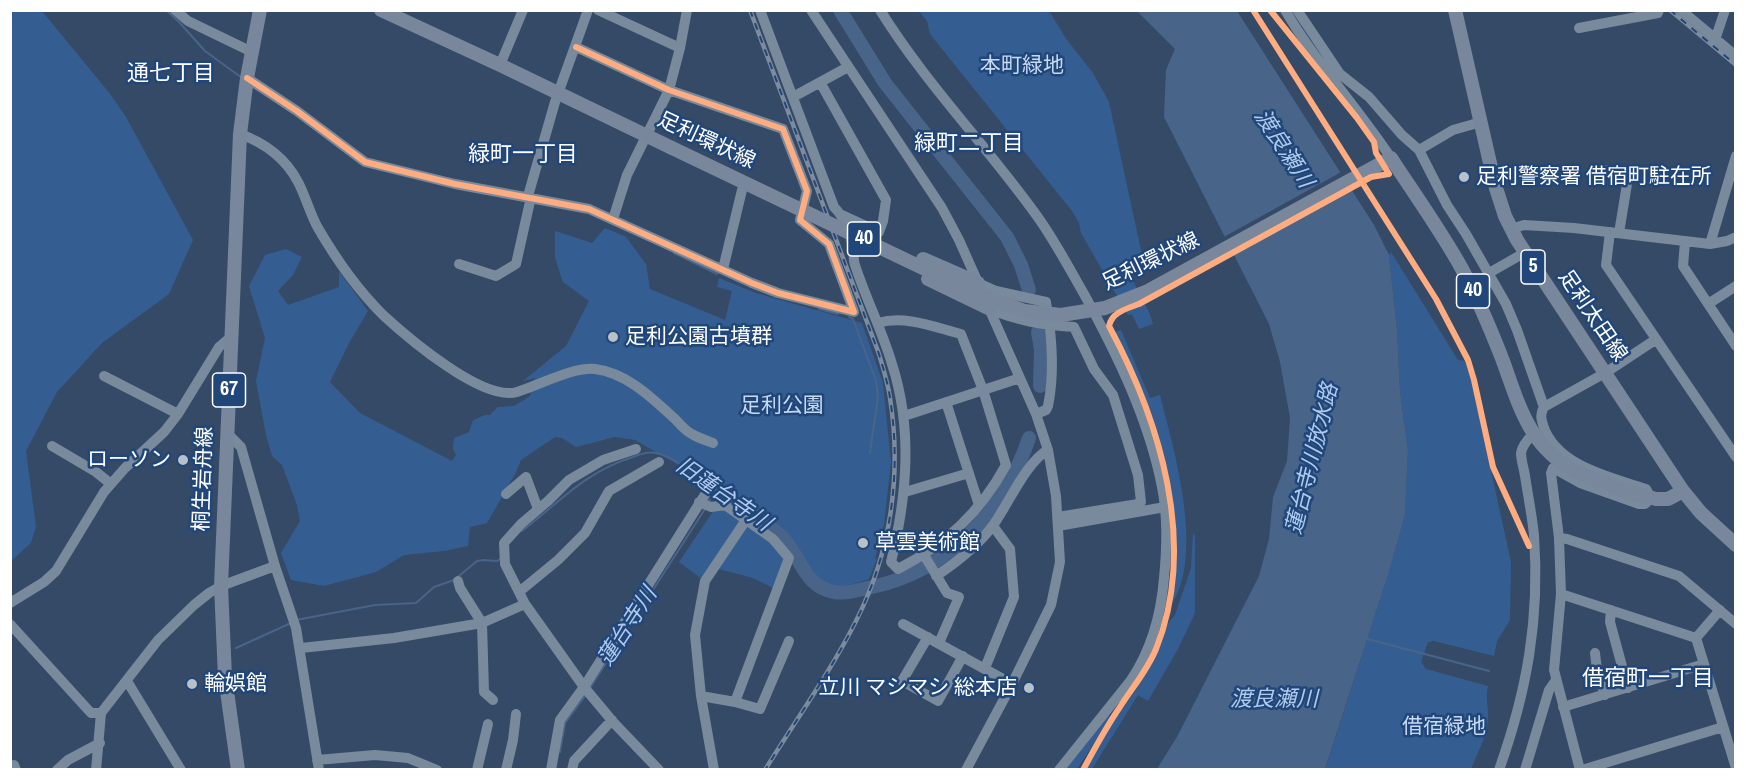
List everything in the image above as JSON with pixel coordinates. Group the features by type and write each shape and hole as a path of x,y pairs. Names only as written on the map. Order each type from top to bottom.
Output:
{"main road":[{"name":"桐生岩舟線","path":"238,770 225,678 221,586 240,134 247,78 260,10"},
{"name":"足利環状線","path":"381,10 996,302 1025,311 1061,315 1099,309 1148,291 1391,158"},
{"name":"足利太田線","path":"1455,10 1495,185 1511,229 1683,491 1701,513 1736,544"},
{"name":"40","path":"1391,158 1462,269 1483,311 1518,404 1533,434 1544,448 1567,467 1603,483 1651,498 1668,499 1683,491"},
{"path":"978,284 815,208 796,202 790,204 802,216 819,227 990,309"}],"street":[{"path":"175,10 188,21 252,52"},
{"path":"500,65 523,10"},
{"path":"459,264 496,276 516,264 529,199 555,102 560,94 588,10"},
{"path":"598,10 680,48"},
{"path":"613,219 627,175 669,90 687,10"},
{"path":"760,10 834,207 842,215 879,232 886,200 820,82"},
{"path":"811,10 942,208 959,240 1036,414 1048,450 1056,496 1060,562 1051,605 966,770"},
{"path":"880,10 927,79 1038,217 1099,309 1143,422 1158,468 1165,507 1167,549 1161,608 1146,655 1131,680 1059,770"},
{"path":"1284,10 1324,70 1350,101 1391,158"},
{"path":"1297,10 1340,74 1369,97 1402,135 1419,150 1447,205 1489,273 1517,330 1544,407"},
{"path":"1579,28 1659,10"},
{"path":"1681,10 1736,56"},
{"path":"1715,40 1725,10"},
{"path":"247,78 297,111 366,162 466,186 589,209 778,293 854,312 829,244 800,220 807,191 783,129 669,90 576,47"},
{"path":"793,97 848,67"},
{"path":"1419,150 1453,130 1481,122"},
{"path":"240,134 264,145 278,155 297,181 316,225 337,259 382,313 419,347 441,362 476,383 501,393 515,393 576,371 595,369 628,380 692,434 713,443"},
{"path":"1710,244 1736,156"},
{"path":"1607,170 1629,172 1606,265 1655,340 1733,451"},
{"path":"723,269 742,190"},
{"path":"842,215 852,241 855,265 893,365 904,416 907,468 905,492 891,562 898,569 925,558 939,545 980,505 994,487 1005,465 983,390 961,334 902,319 890,319 878,323"},
{"path":"1511,229 1524,225 1615,232 1710,244 1736,237"},
{"path":"1685,242 1683,266 1736,345"},
{"path":"1489,273 1524,252"},
{"path":"978,284 996,291 1046,302 1050,326 1051,395 1046,410 1036,414"},
{"path":"1708,304 1736,286"},
{"path":"990,309 1008,317 1050,326 1074,327 1094,369 1113,395 1128,438 1142,499 1138,504 1058,521"},
{"path":"10,603 44,582 56,571 111,484 164,432 178,414 219,347 232,336"},
{"path":"1655,340 1605,374 1544,407 1541,414 1549,439 1557,448 1587,468 1646,489 1651,498 1645,504 1639,504 1580,483 1553,468 1550,476 1559,538 1561,594 1554,667 1556,680 1581,770 1723,727"},
{"path":"104,376 178,414"},
{"path":"904,416 1020,378"},
{"path":"946,402 980,505"},
{"path":"227,433 242,447 275,566 296,628 318,764 375,755 408,758 437,770"},
{"path":"1499,770 1519,709 1532,641 1536,594 1535,556 1532,520 1521,454 1525,443 1533,434"},
{"path":"52,446 96,472 111,484"},
{"path":"636,449 603,460 569,480 521,524 504,543 505,564 525,604 584,687 659,770"},
{"path":"935,574 958,561 993,526 1034,460 1048,450"},
{"path":"519,591 558,560 585,533 609,491 659,462"},
{"path":"905,492 969,473"},
{"path":"506,494 525,477 538,509"},
{"path":"551,770 560,720 584,687 702,498 711,507 725,505 773,539 789,558 735,702"},
{"path":"1058,521 1165,507"},
{"path":"714,770 701,696 695,635 705,581 746,520"},
{"path":"985,668 1014,597 1010,549 993,526"},
{"path":"1559,538 1676,574 1736,624"},
{"path":"925,558 947,593 959,597 939,643"},
{"path":"96,770 101,713 158,640 194,605 221,586 275,566"},
{"path":"458,581 482,623 484,692 493,700"},
{"path":"1561,594 1696,638"},
{"path":"301,648 394,638 482,623 525,604"},
{"path":"1611,610 1610,622 1628,688"},
{"path":"1696,638 1720,610"},
{"path":"10,624 91,713 101,713"},
{"path":"903,624 1012,684"},
{"path":"928,637 902,681 938,701 963,656"},
{"path":"1696,638 1736,768"},
{"path":"701,696 735,702 760,710 789,641"},
{"path":"1595,653 1597,670 1605,695"},
{"path":"1563,707 1704,664"},
{"path":"1525,770 1549,690 1556,680"},
{"path":"127,681 181,770"},
{"path":"506,770 516,714"},
{"path":"572,770 574,761 612,720"},
{"path":"477,770 488,724"},
{"path":"57,770 68,760 100,743"}],"green space":[{"path":"11,10 42,11 111,95 126,117 193,240 169,294 102,343 57,392 26,451 36,527 31,543 11,561"},
{"name":"本町緑地","path":"919,11 1049,11 1067,40 1093,73 1109,102 1143,260 1128,271 1153,324 1139,329 1132,314 1128,315 1081,233 1079,223 1072,211 930,34 927,21"},
{"name":"足利公園","path":"605,228 626,237 646,264 650,289 725,320 732,291 717,287 719,278 756,293 862,323 883,383 891,462 884,525 875,558 877,559 869,579 840,586 820,581 806,566 790,541 777,590 753,578 715,568 705,581 679,562 726,492 635,440 615,437 576,447 562,438 555,437 521,460 487,523 470,527 468,546 404,555 376,572 324,586 291,580 281,553 300,521 297,505 282,465 272,456 256,381 265,338 249,286 265,255 286,249 302,257 293,275 278,291 288,305 339,287 339,271 368,311 330,382 360,413 452,461 456,455 453,449 454,438 469,432 473,420 490,415 498,407 514,406 530,396 535,378 523,381 566,346 589,301 563,282 555,258 555,231 592,243"},
{"name":"借宿緑地","path":"1391,252 1458,360 1465,361 1511,562 1510,620 1497,641 1494,656 1434,641 1428,642 1421,662 1426,669 1488,686 1487,725 1471,769 1325,770 1405,515 1408,451 1400,391 1397,330 1389,255"},
{"path":"1121,330 1150,398 1160,395 1179,473 1184,503 1186,560 1180,586 1170,607 1176,543 1169,482 1155,430 1137,380 1115,332"},
{"path":"1193,533 1195,536 1195,613 1178,649 1148,701 1138,695 1092,769 1086,769 1113,723 1142,681 1153,661 1165,627 1175,615 1191,568"},
{"path":"1108,716 1111,717 1077,769 1064,770"}],"water":[{"name":"渡良瀬川","path":"1137,11 1237,11 1374,225 1389,255 1397,330 1400,391 1408,451 1405,515 1389,572 1325,769 1157,769 1178,735 1259,576 1269,539 1273,497 1287,461 1290,418 1280,362 1269,324 1164,117 1166,70 1175,49"}],"pier":[{"path":"1343,171 1353,188 1231,255 1222,238"}],"waterway":[{"path":"166,10 205,51 242,78"},
{"name":"旧蓮台寺川","path":"840,10 885,83 1007,237 1021,265 1029,290"},
{"path":"674,253 717,274"},
{"path":"819,309 838,314"},
{"path":"849,317 853,319 876,381 878,397 870,453"},
{"name":"旧蓮台寺川","path":"1038,332 1041,350 1040,386"},
{"name":"旧蓮台寺川","path":"710,487 754,515 781,536 812,581 832,592 849,592 900,579 949,552 989,513 1005,489 1029,438"},
{"name":"旧蓮台寺川","path":"522,531 587,479 616,463 644,453 664,455 710,487"},
{"name":"蓮台寺川","path":"709,501 716,492"},
{"name":"蓮台寺川","path":"590,688 705,509"},
{"name":"旧蓮台寺川","path":"296,620 375,605 416,603 434,587 454,580 477,561 497,561 501,558"},
{"name":"旧蓮台寺川","path":"236,648 291,623"},
{"path":"1364,638 1489,671"},
{"name":"蓮台寺川","path":"560,752 565,723 585,696"}],"railway":[{"path":"750,10 879,354 890,398 895,455 891,512 878,568 868,595 835,659 765,770"},
{"path":"1670,10 1736,65"}],"cycle path":[{"path":"1253,10 1436,299 1468,360 1493,467 1529,546"},
{"path":"1270,10 1357,118 1374,142 1376,153 1389,174"},
{"path":"247,78 297,111 365,162 455,184 589,209 752,283 778,293 854,312 829,244 800,220 807,191 783,129 669,90 576,47"},
{"path":"1083,770 1105,730 1144,672 1156,649 1168,609 1174,568 1173,526 1167,484 1157,442 1144,402 1109,326 1113,317 1371,177 1389,174"}],"place":[{"name":"足利警察署 借宿町駐在所","path":"1464,177"},
{"name":"足利公園古墳群","path":"613,337"},
{"name":"ローソン","path":"183,460"},
{"name":"草雲美術館","path":"863,543"},
{"name":"輪娯館","path":"192,684"},
{"name":"立川 マシマシ 総本店","path":"1029,688"}],"district":[{"name":"通七丁目","path":"171,74"},
{"name":"緑町二丁目","path":"969,144"},
{"name":"緑町一丁目","path":"523,155"},
{"name":"借宿町一丁目","path":"1648,679"}],"water label":[{"name":"蓮台寺川放水路","path":"1313,459"}]}
